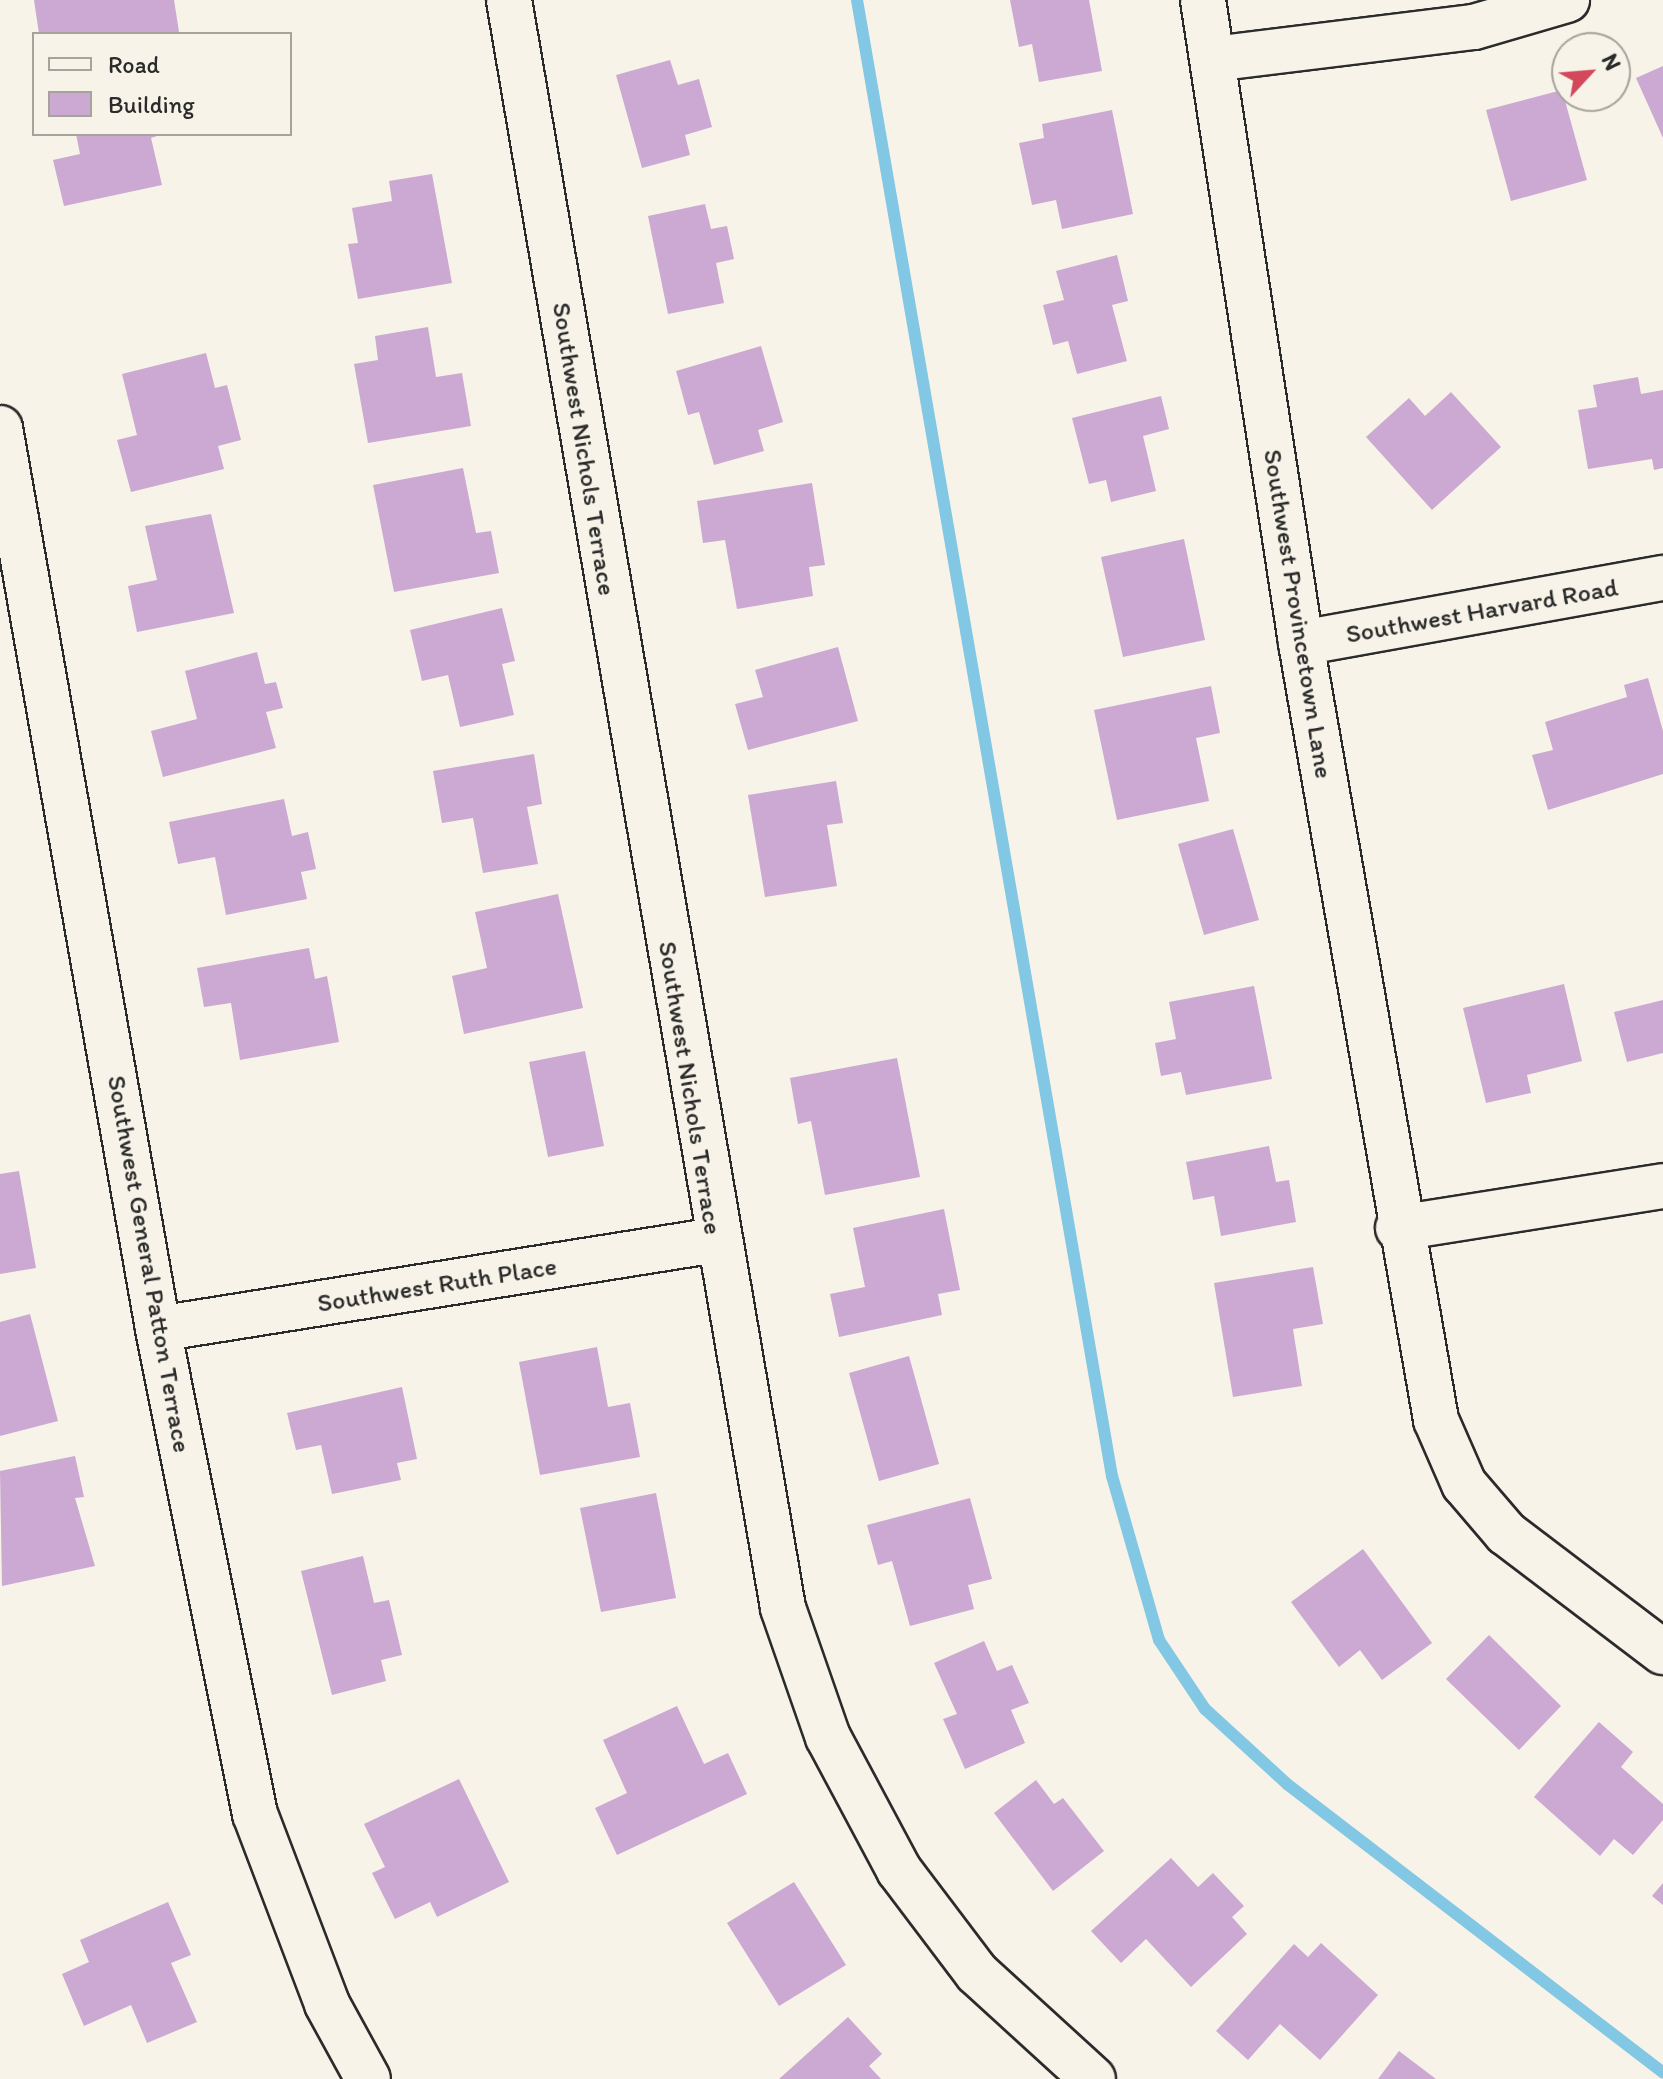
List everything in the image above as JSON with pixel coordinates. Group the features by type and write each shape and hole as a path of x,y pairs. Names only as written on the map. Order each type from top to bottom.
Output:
{"street":[{"name":"Southwest Nichols Terrace","path":"509,0 716,1240 783,1608 828,1737 899,1870 950,1939 1047,2044 1093,2079"},
{"name":"Southwest Provincetown Lane","path":"1203,0 1301,643 1422,1370 1464,1484 1506,1533 1663,1652"},
{"path":"1213,59 1474,27 1567,0"},
{"name":"Southwest General Patton Terrace","path":"0,428 158,1329 255,1814 327,2004 368,2079"},
{"name":"Southwest Harvard Road","path":"1301,643 1663,578"},
{"path":"1398,1228 1663,1186"},
{"name":"Southwest Ruth Place","path":"158,1329 716,1240"}],"building":[{"path":"34,0 174,0 179,32 39,32"},
{"path":"1010,0 1089,0 1102,71 1039,82 1032,44 1019,47"},
{"path":"670,60 678,85 699,79 712,127 685,135 690,155 642,168 616,75"},
{"path":"1663,66 1663,138 1636,78"},
{"path":"1551,93 1551,112 1568,112 1587,180 1511,201 1486,110"},
{"path":"1112,110 1133,214 1062,229 1056,200 1032,205 1019,143 1044,138 1042,124"},
{"path":"76,136 157,136 151,138 162,185 64,206 53,160 80,154"},
{"path":"432,174 452,283 358,299 348,244 358,243 352,208 392,201 389,181"},
{"path":"705,204 711,229 727,226 734,259 716,263 724,303 668,314 648,216"},
{"path":"1117,255 1128,301 1112,305 1127,361 1077,374 1068,341 1053,345 1043,305 1064,300 1056,271"},
{"path":"428,327 436,377 462,373 471,426 368,443 354,364 378,360 375,336"},
{"path":"761,346 783,422 758,430 764,451 714,465 699,412 688,415 676,371"},
{"path":"206,353 215,388 227,385 241,440 218,446 224,469 131,492 117,440 137,435 122,374"},
{"path":"1638,377 1641,394 1663,390 1663,468 1654,470 1652,459 1588,469 1578,410 1597,407 1593,385"},
{"path":"1451,392 1501,447 1432,510 1366,437 1409,398 1425,416"},
{"path":"1161,396 1169,429 1143,436 1156,491 1111,502 1106,480 1089,484 1072,418"},
{"path":"463,468 476,533 491,531 499,573 394,592 373,485"},
{"path":"812,483 825,565 809,567 813,596 737,609 725,540 703,543 697,501"},
{"path":"211,514 234,613 137,632 128,586 157,580 145,526"},
{"path":"1184,539 1205,640 1123,657 1101,557"},
{"path":"502,608 515,661 502,664 514,715 460,727 448,675 422,681 410,630"},
{"path":"838,647 858,721 748,750 735,704 763,697 755,670"},
{"path":"257,652 265,684 276,682 283,708 266,712 276,748 163,777 151,731 197,719 185,671"},
{"path":"1648,678 1663,731 1663,774 1548,810 1532,755 1553,750 1545,722 1627,697 1624,685"},
{"path":"1211,686 1220,733 1196,738 1209,801 1117,820 1094,710"},
{"path":"534,754 542,804 527,807 538,864 483,873 473,818 442,823 433,771"},
{"path":"836,781 843,823 827,825 837,886 765,897 748,795"},
{"path":"284,799 292,836 308,832 316,869 301,872 307,899 226,915 215,857 178,864 169,822"},
{"path":"1233,829 1259,920 1204,935 1178,844"},
{"path":"558,894 583,1008 464,1034 452,976 487,968 475,912"},
{"path":"309,948 315,979 327,976 339,1042 240,1060 231,1003 204,1007 197,968"},
{"path":"1564,984 1582,1061 1527,1075 1531,1093 1486,1103 1463,1008"},
{"path":"1254,986 1272,1079 1186,1095 1181,1072 1161,1076 1155,1043 1176,1039 1169,1002"},
{"path":"1663,1000 1663,1053 1627,1062 1614,1012"},
{"path":"585,1051 604,1146 548,1157 529,1062"},
{"path":"897,1058 920,1177 825,1195 811,1121 798,1124 790,1078"},
{"path":"1269,1146 1276,1182 1289,1180 1296,1222 1221,1236 1214,1196 1193,1200 1186,1162"},
{"path":"19,1171 36,1268 0,1274 0,1174"},
{"path":"944,1209 960,1290 938,1294 942,1315 839,1337 830,1294 865,1287 853,1228"},
{"path":"1313,1267 1323,1324 1293,1329 1302,1386 1233,1397 1214,1283"},
{"path":"30,1314 58,1421 0,1436 0,1322"},
{"path":"597,1347 608,1407 630,1403 640,1457 540,1475 519,1362"},
{"path":"909,1356 939,1464 879,1481 849,1373"},
{"path":"402,1387 417,1459 397,1463 401,1480 332,1494 321,1445 296,1450 287,1413"},
{"path":"75,1456 84,1497 75,1498 95,1566 2,1586 0,1471"},
{"path":"656,1493 676,1598 601,1612 580,1508"},
{"path":"970,1498 992,1579 968,1585 974,1609 910,1626 892,1561 878,1565 867,1525"},
{"path":"1363,1549 1432,1643 1382,1680 1360,1650 1339,1667 1291,1602"},
{"path":"363,1556 374,1603 389,1600 402,1655 381,1660 386,1681 332,1695 301,1571"},
{"path":"1489,1635 1561,1706 1519,1750 1446,1679"},
{"path":"984,1641 997,1671 1012,1665 1029,1703 1011,1710 1025,1743 965,1769 943,1719 957,1714 934,1663"},
{"path":"677,1706 704,1764 728,1753 747,1794 617,1855 595,1808 627,1793 603,1740"},
{"path":"1599,1722 1633,1752 1621,1767 1663,1804 1663,1820 1633,1855 1614,1839 1600,1856 1534,1797"},
{"path":"459,1779 509,1882 437,1917 430,1902 395,1919 372,1873 385,1867 364,1824"},
{"path":"1036,1780 1054,1804 1063,1798 1104,1851 1053,1891 994,1813"},
{"path":"1171,1858 1198,1887 1213,1873 1244,1906 1232,1917 1247,1934 1191,1987 1146,1939 1121,1963 1091,1931"},
{"path":"794,1882 846,1965 779,2006 727,1923"},
{"path":"1663,1883 1663,1905 1652,1896"},
{"path":"168,1902 191,1955 171,1963 197,2022 147,2043 131,2005 84,2026 62,1974 89,1962 80,1940"},
{"path":"1321,1943 1378,1995 1320,2060 1280,2024 1248,2060 1216,2031 1294,1944 1308,1957"},
{"path":"848,2017 882,2054 869,2066 881,2079 779,2079"},
{"path":"1399,2051 1436,2079 1378,2079"}],"waterway":[{"path":"857,0 1112,1476 1159,1640 1205,1709 1287,1784 1663,2073"}]}
